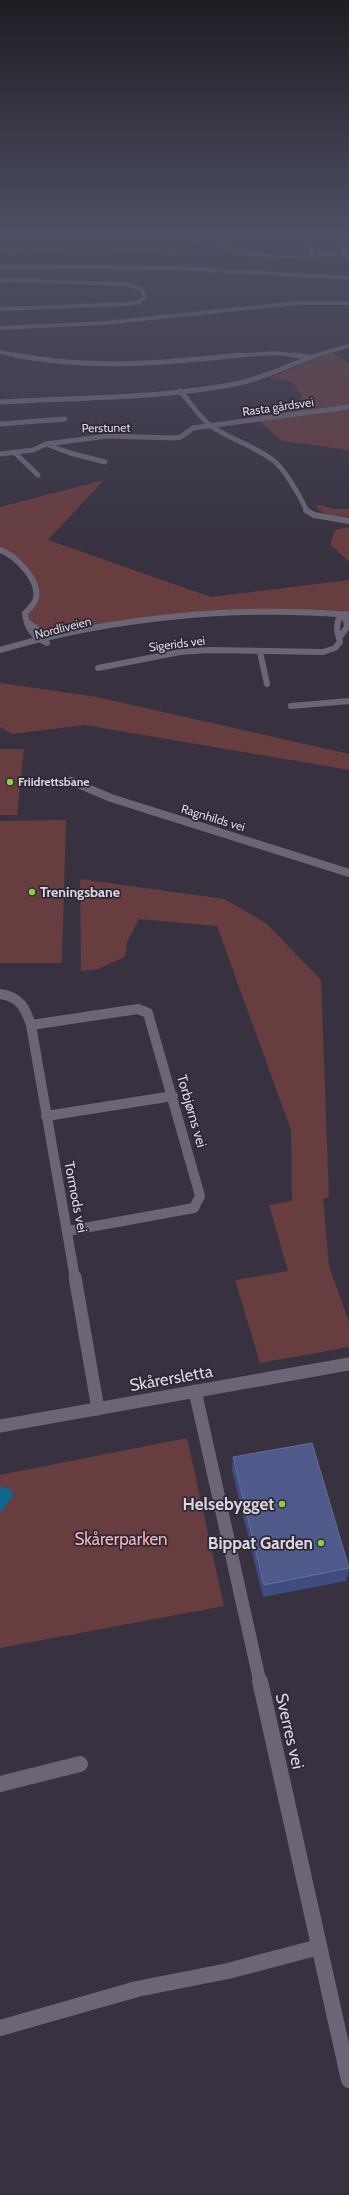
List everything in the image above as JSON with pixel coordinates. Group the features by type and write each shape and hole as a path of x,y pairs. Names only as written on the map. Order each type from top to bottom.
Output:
{"street":[{"path":"0,402 180,391 225,386 260,378 308,357 349,346"},
{"path":"0,352 56,362 89,364 175,362 266,352 287,353 308,357"},
{"path":"180,391 210,426 274,461 291,482 293,489 304,503 306,511 314,515 349,521"},
{"name":"Rasta gårdsvei","path":"210,426 349,407"},
{"path":"0,424 65,419"},
{"name":"Perstunet","path":"0,454 33,450 46,444 108,436 174,438 181,437 193,428 210,426"},
{"path":"46,444 70,453 105,462"},
{"path":"14,452 38,475"},
{"path":"0,550 11,554 24,567 37,596 35,602 25,613 28,628 37,639 47,640"},
{"name":"Nordliveien","path":"0,658 47,640 92,627 181,617 291,611 348,618"},
{"name":"Nordliveien","path":"246,613 338,620"},
{"path":"348,618 347,630 340,640 337,630 338,620 348,618"},
{"path":"27,622 47,640"},
{"name":"Nordliveien","path":"0,650 37,639"},
{"path":"340,640 349,642"},
{"name":"Sigerids vei","path":"98,668 180,652 209,650 323,652 335,648 340,640"},
{"path":"260,652 267,684"},
{"path":"291,706 349,701"},
{"name":"Ragnhilds vei","path":"71,781 111,798 349,873"},
{"name":"Tormods vei","path":"0,994 15,996 25,1006 31,1025 98,1409"},
{"name":"Torbjørns vei","path":"31,1025 138,1010 148,1013 173,1096 200,1196 194,1208 68,1231"},
{"path":"46,1116 173,1096"},
{"name":"Skårersletta","path":"0,1426 349,1364"},
{"name":"Sverres vei","path":"195,1391 349,2080"},
{"path":"0,1784 80,1764"},
{"path":"0,2028 137,1989 228,1971 319,1947"}],"green space":[{"path":"331,352 349,363 349,450 282,441 253,416 303,398 292,382 269,378"},
{"path":"104,480 48,540 211,597 349,580 349,617 236,615 152,620 114,625 43,640 26,619 37,596 24,567 0,550 0,507"},
{"path":"322,505 332,509 349,509 349,517 326,514 316,506"},
{"path":"349,527 349,562 330,544 335,530"},
{"path":"0,683 97,697 349,754 349,770 85,725 12,734 0,727"},
{"name":"Friidrettsbane","path":"0,749 24,749 17,815 0,815"},
{"name":"Treningsbane","path":"66,820 62,963 0,963 0,821"},
{"path":"80,879 224,899 266,923 321,980 329,1197 323,1199 329,1266 349,1322 349,1347 260,1363 235,1280 288,1271 269,1205 292,1201 291,1130 217,926 139,919 127,942 125,957 98,969 81,971"},
{"name":"Skårerparken","path":"187,1438 224,1606 0,1648 0,1475"}],"water":[{"path":"0,1486 12,1490 13,1496 0,1513"}],"building":[{"name":"Helsebygget","path":"312,1443 349,1568 264,1585 233,1457"}],"place":[{"name":"Friidrettsbane","path":"10,782"},
{"name":"Treningsbane","path":"32,892"},
{"name":"Helsebygget","path":"282,1504"},
{"name":"Bippat Garden","path":"321,1543"}]}
